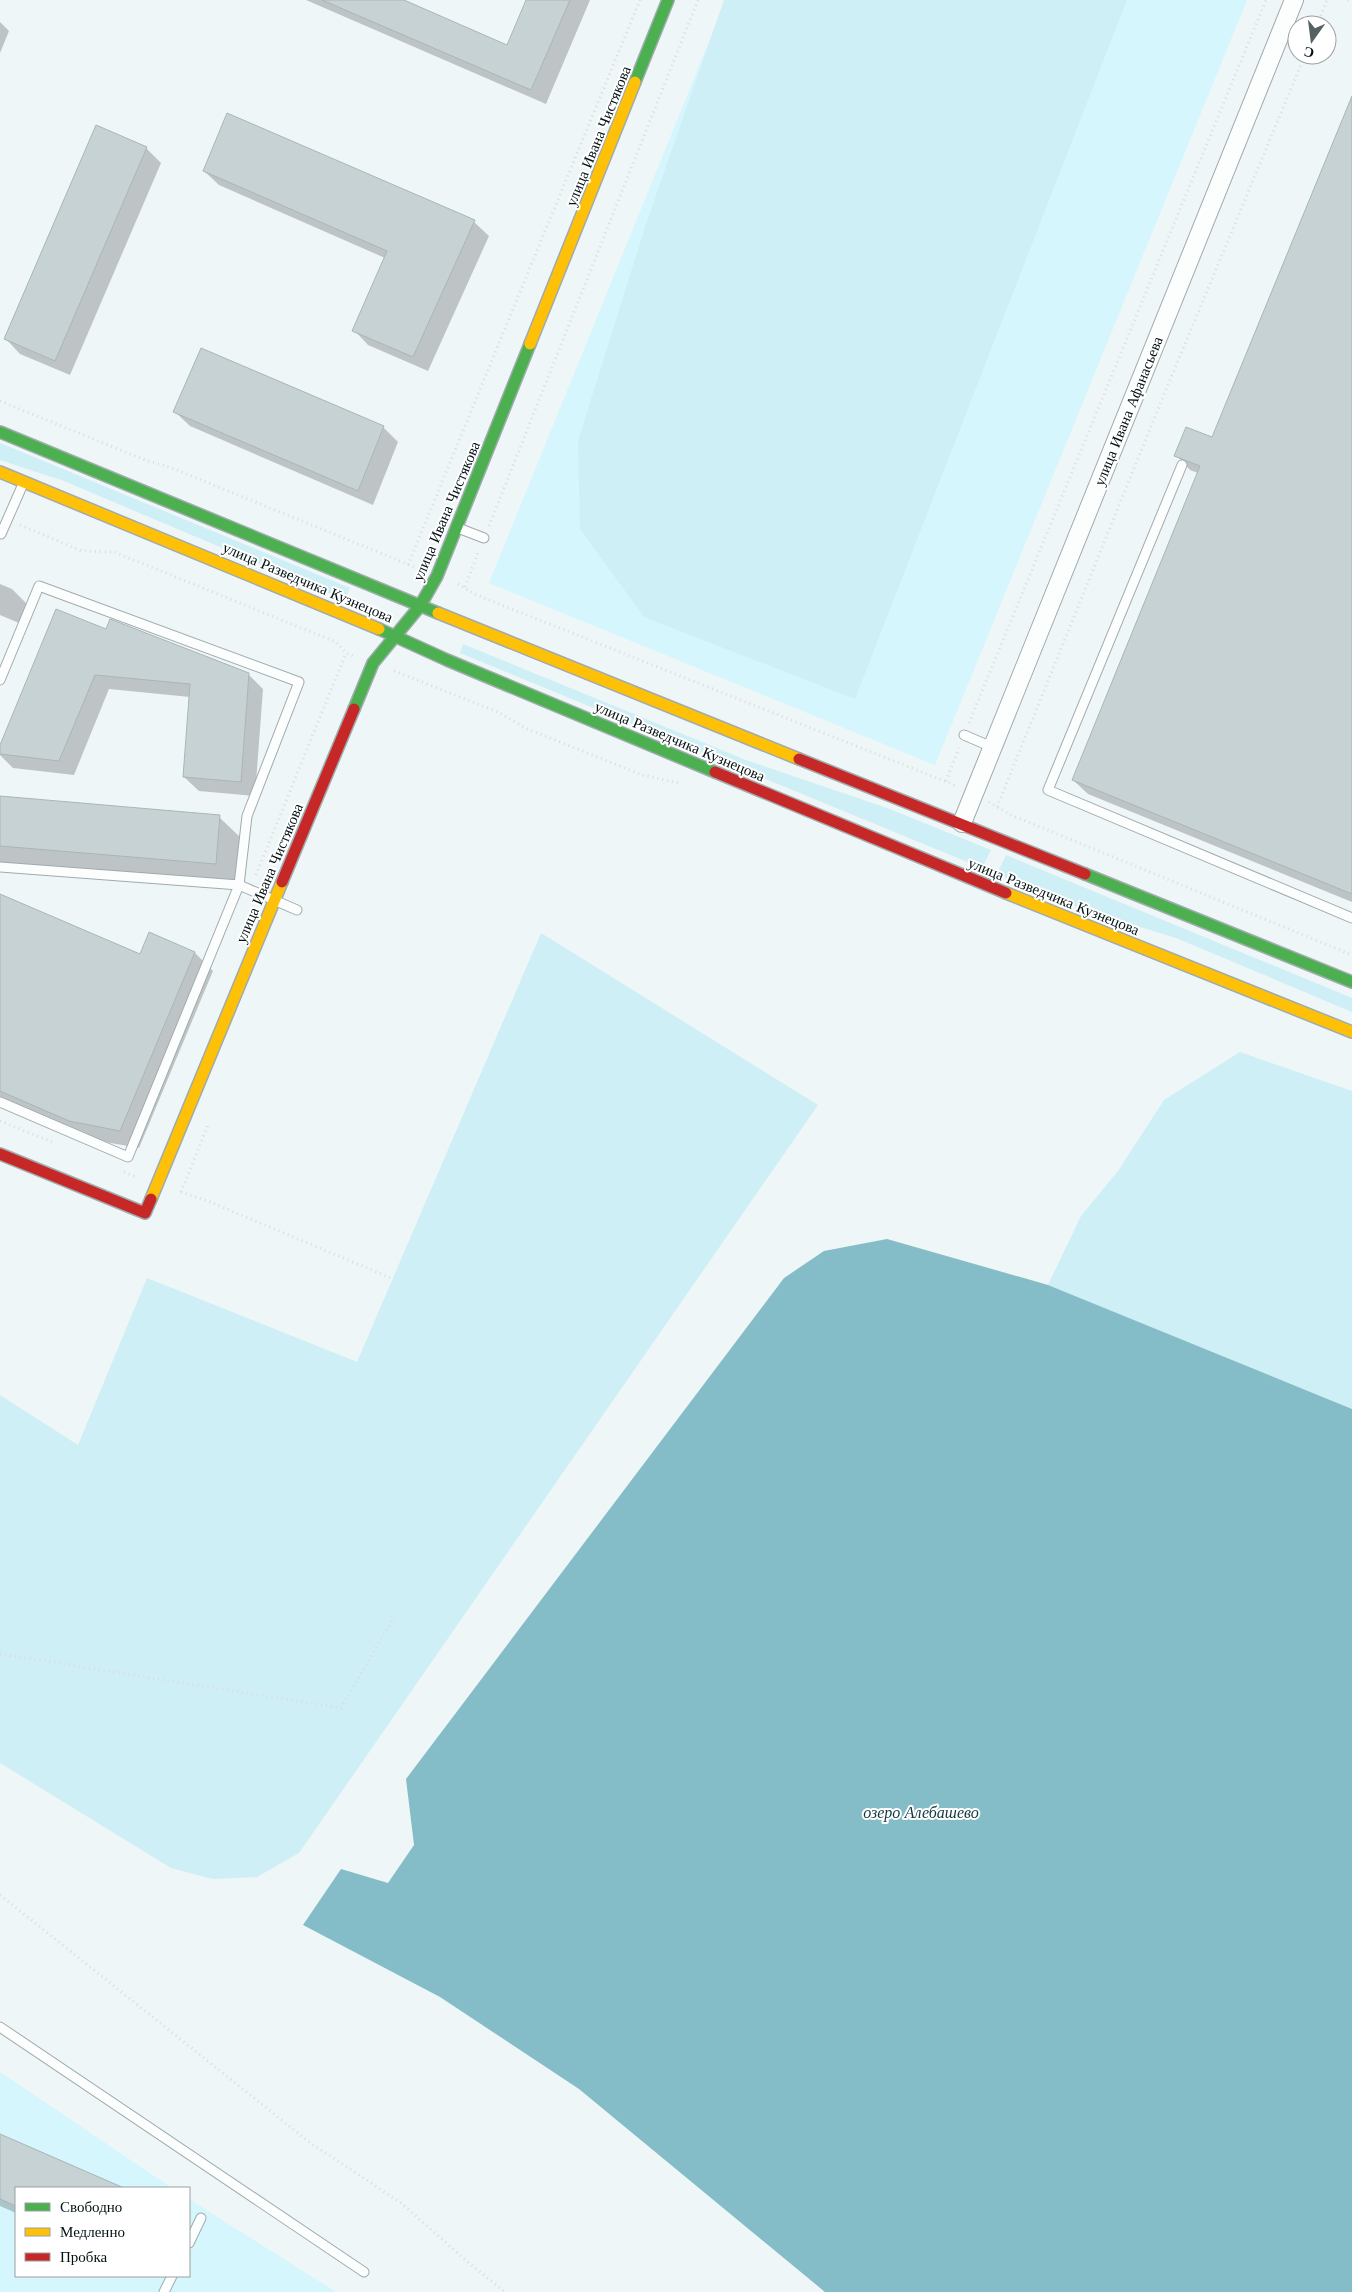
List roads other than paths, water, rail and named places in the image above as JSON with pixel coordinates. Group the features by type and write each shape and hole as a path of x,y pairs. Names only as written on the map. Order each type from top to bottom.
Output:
{"main road":[{"name":"улица Ивана Чистякова","path":"0,1154 144,1213 372,664 420,606 437,576 668,0"},
{"name":"улица Разведчика Кузнецова","path":"0,432 420,606 962,823 1352,982"},
{"name":"улица Разведчика Кузнецова","path":"0,472 396,635 447,660 983,884 1352,1032"}],"street":[{"name":"улица Ивана Афанасьева","path":"962,823 1294,0"}],"lane":[{"path":"1182,464 1048,790 1352,918"},
{"path":"0,535 24,481"},
{"path":"457,528 484,538"},
{"path":"0,680 39,586 299,682 247,816 240,886 128,1157 0,1102"},
{"path":"964,735 992,747"},
{"path":"0,867 240,886 297,910"},
{"path":"0,2027 364,2272"},
{"path":"190,2241 201,2218"},
{"path":"164,2292 172,2277"}],"water":[{"name":"озеро Алебашево","path":"887,1239 1048,1285 1352,1409 1352,2292 825,2292 579,2089 440,1997 303,1925 341,1869 388,1883 414,1845 406,1779 784,1278 824,1251"}]}
